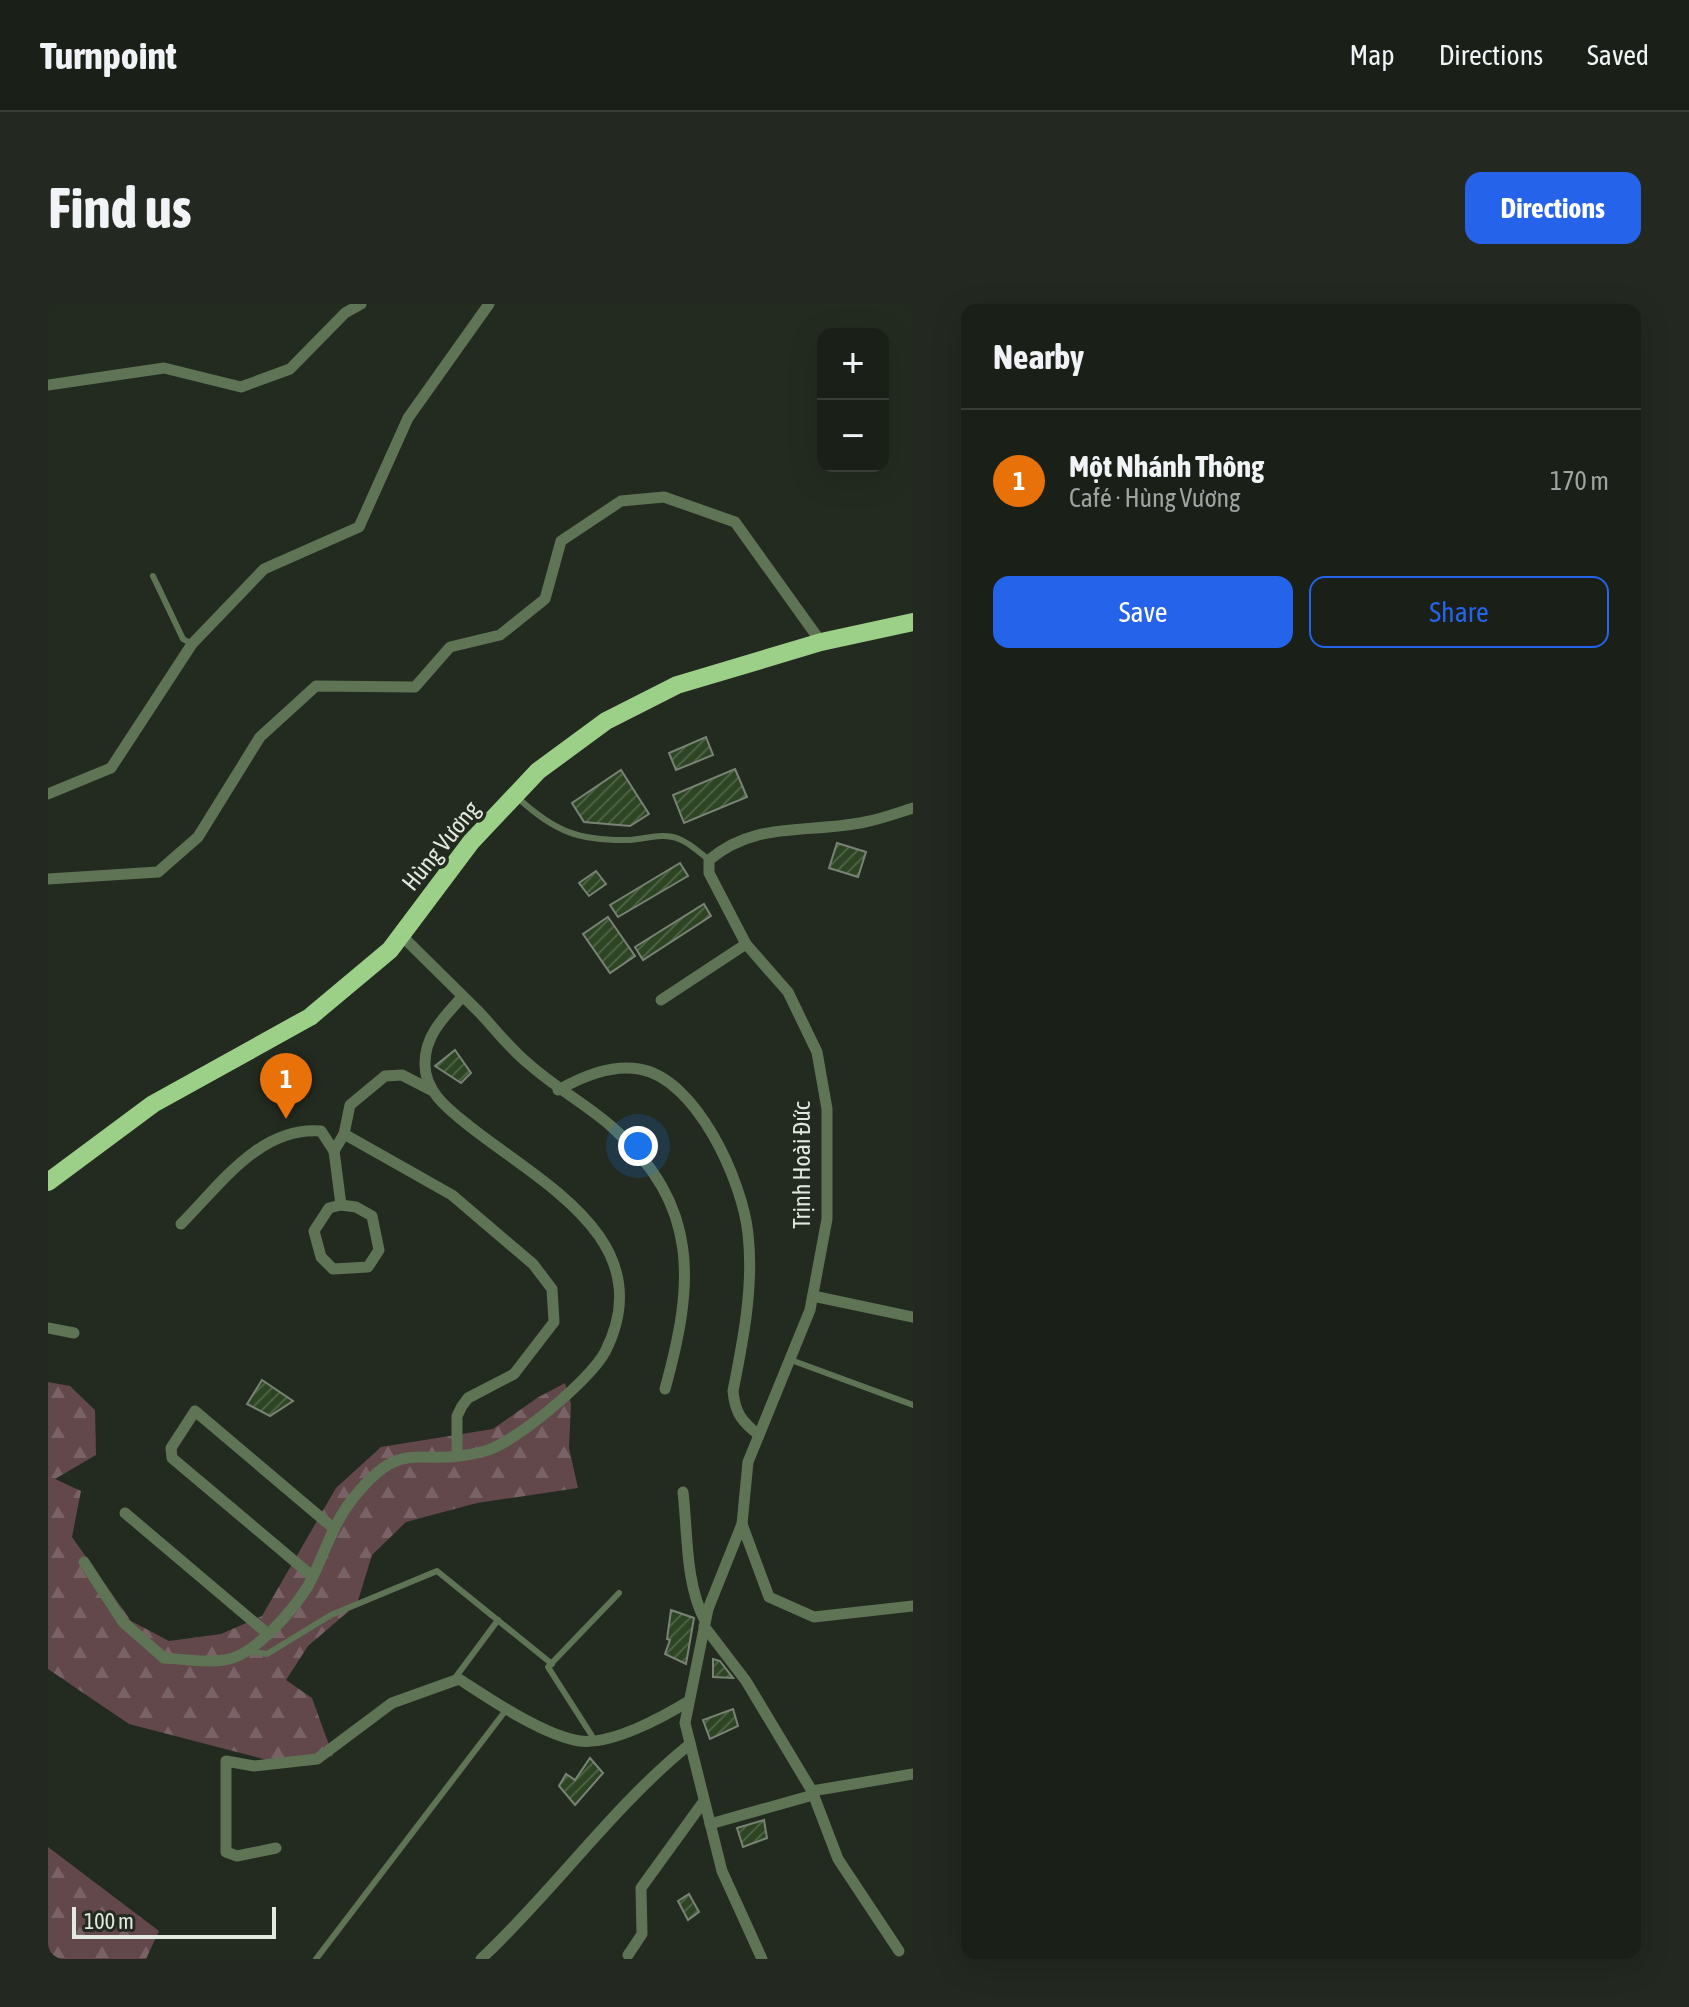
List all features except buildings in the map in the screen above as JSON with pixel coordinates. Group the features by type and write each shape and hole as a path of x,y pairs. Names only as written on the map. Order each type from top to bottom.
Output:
{"highway":[{"name":"Hùng Vương","path":"48,1182 153,1104 310,1017 390,950 471,842 538,771 606,721 677,685 821,642 913,622"}],"street":[{"path":"48,385 164,368 241,387 290,369 345,313 361,304"},
{"path":"48,794 111,768 192,644 264,569 359,527 408,418 489,304"},
{"path":"48,879 158,872 198,837 260,737 316,686 415,687 450,647 500,635 545,599 561,541 621,501 664,497 735,522 821,642"},
{"path":"709,860 731,842 754,834 865,822 913,808"},
{"name":"Trịnh Hoài Đức","path":"709,860 709,873 716,889 746,944 788,992 817,1052 827,1109 827,1219 813,1296 791,1360 748,1462 742,1524 769,1597 814,1617 913,1606"},
{"path":"401,935 523,1060 558,1090 609,1124 638,1151 672,1203 683,1245 686,1278 683,1322 665,1389"},
{"path":"661,1000 746,944"},
{"path":"431,1090 424,1065 428,1045 436,1026 462,997"},
{"path":"558,1090 584,1075 640,1069 668,1083 695,1110 718,1140 735,1177 748,1234 748,1299 733,1391 740,1420 759,1435"},
{"path":"84,1562 123,1622 164,1658 228,1660 268,1634 312,1576 332,1527 363,1485 388,1464 407,1455 457,1455 486,1451 508,1440 578,1386 604,1355 615,1327 619,1296 615,1267 599,1233 570,1200 509,1158 431,1090 402,1075 385,1076 350,1105 344,1134 334,1151"},
{"path":"181,1224 260,1145 301,1129 321,1131 334,1151 341,1205"},
{"path":"344,1134 452,1195 533,1264 552,1289 554,1322 514,1374 468,1398 462,1406 457,1416 457,1455"},
{"path":"341,1205 356,1207 372,1216 379,1250 368,1267 333,1269 321,1257 314,1231 329,1208 341,1205"},
{"path":"813,1296 913,1317"},
{"path":"48,1328 74,1333"},
{"path":"312,1576 172,1458 171,1448 195,1411 332,1527"},
{"path":"683,1492 696,1604 812,1793 838,1859 899,1951"},
{"path":"125,1513 268,1634"},
{"path":"742,1524 705,1623 685,1723 722,1871 762,1959"},
{"path":"276,1848 237,1856 226,1852 226,1761 254,1766 317,1759 392,1703 459,1679 506,1710 581,1741 641,1729 689,1701"},
{"path":"481,1959 568,1870 646,1780 690,1744"},
{"path":"710,1824 812,1793 913,1774"},
{"path":"628,1955 642,1934 641,1888 704,1801"}],"lane":[{"path":"153,576 183,639 192,644"},
{"path":"515,795 545,823 570,835 631,840 669,836 681,839 709,860"},
{"path":"791,1360 913,1405"},
{"path":"245,1650 267,1654 331,1615 437,1571 552,1664"},
{"path":"594,1739 548,1667 619,1593"},
{"path":"452,1682 498,1620"},
{"path":"316,1959 506,1710"}],"green space":[{"path":"48,1382 70,1386 95,1410 96,1455 55,1479 81,1491 72,1537 131,1621 169,1641 221,1634 262,1616 336,1488 381,1447 493,1429 537,1398 565,1383 571,1404 569,1448 578,1488 477,1503 406,1522 372,1555 357,1604 308,1646 286,1680 312,1698 333,1756 275,1762 129,1724 48,1669"},
{"path":"48,1847 159,1931 146,1959 48,1959"}],"place":[{"name":"Một Nhánh Thông","path":"286,1119"}]}
